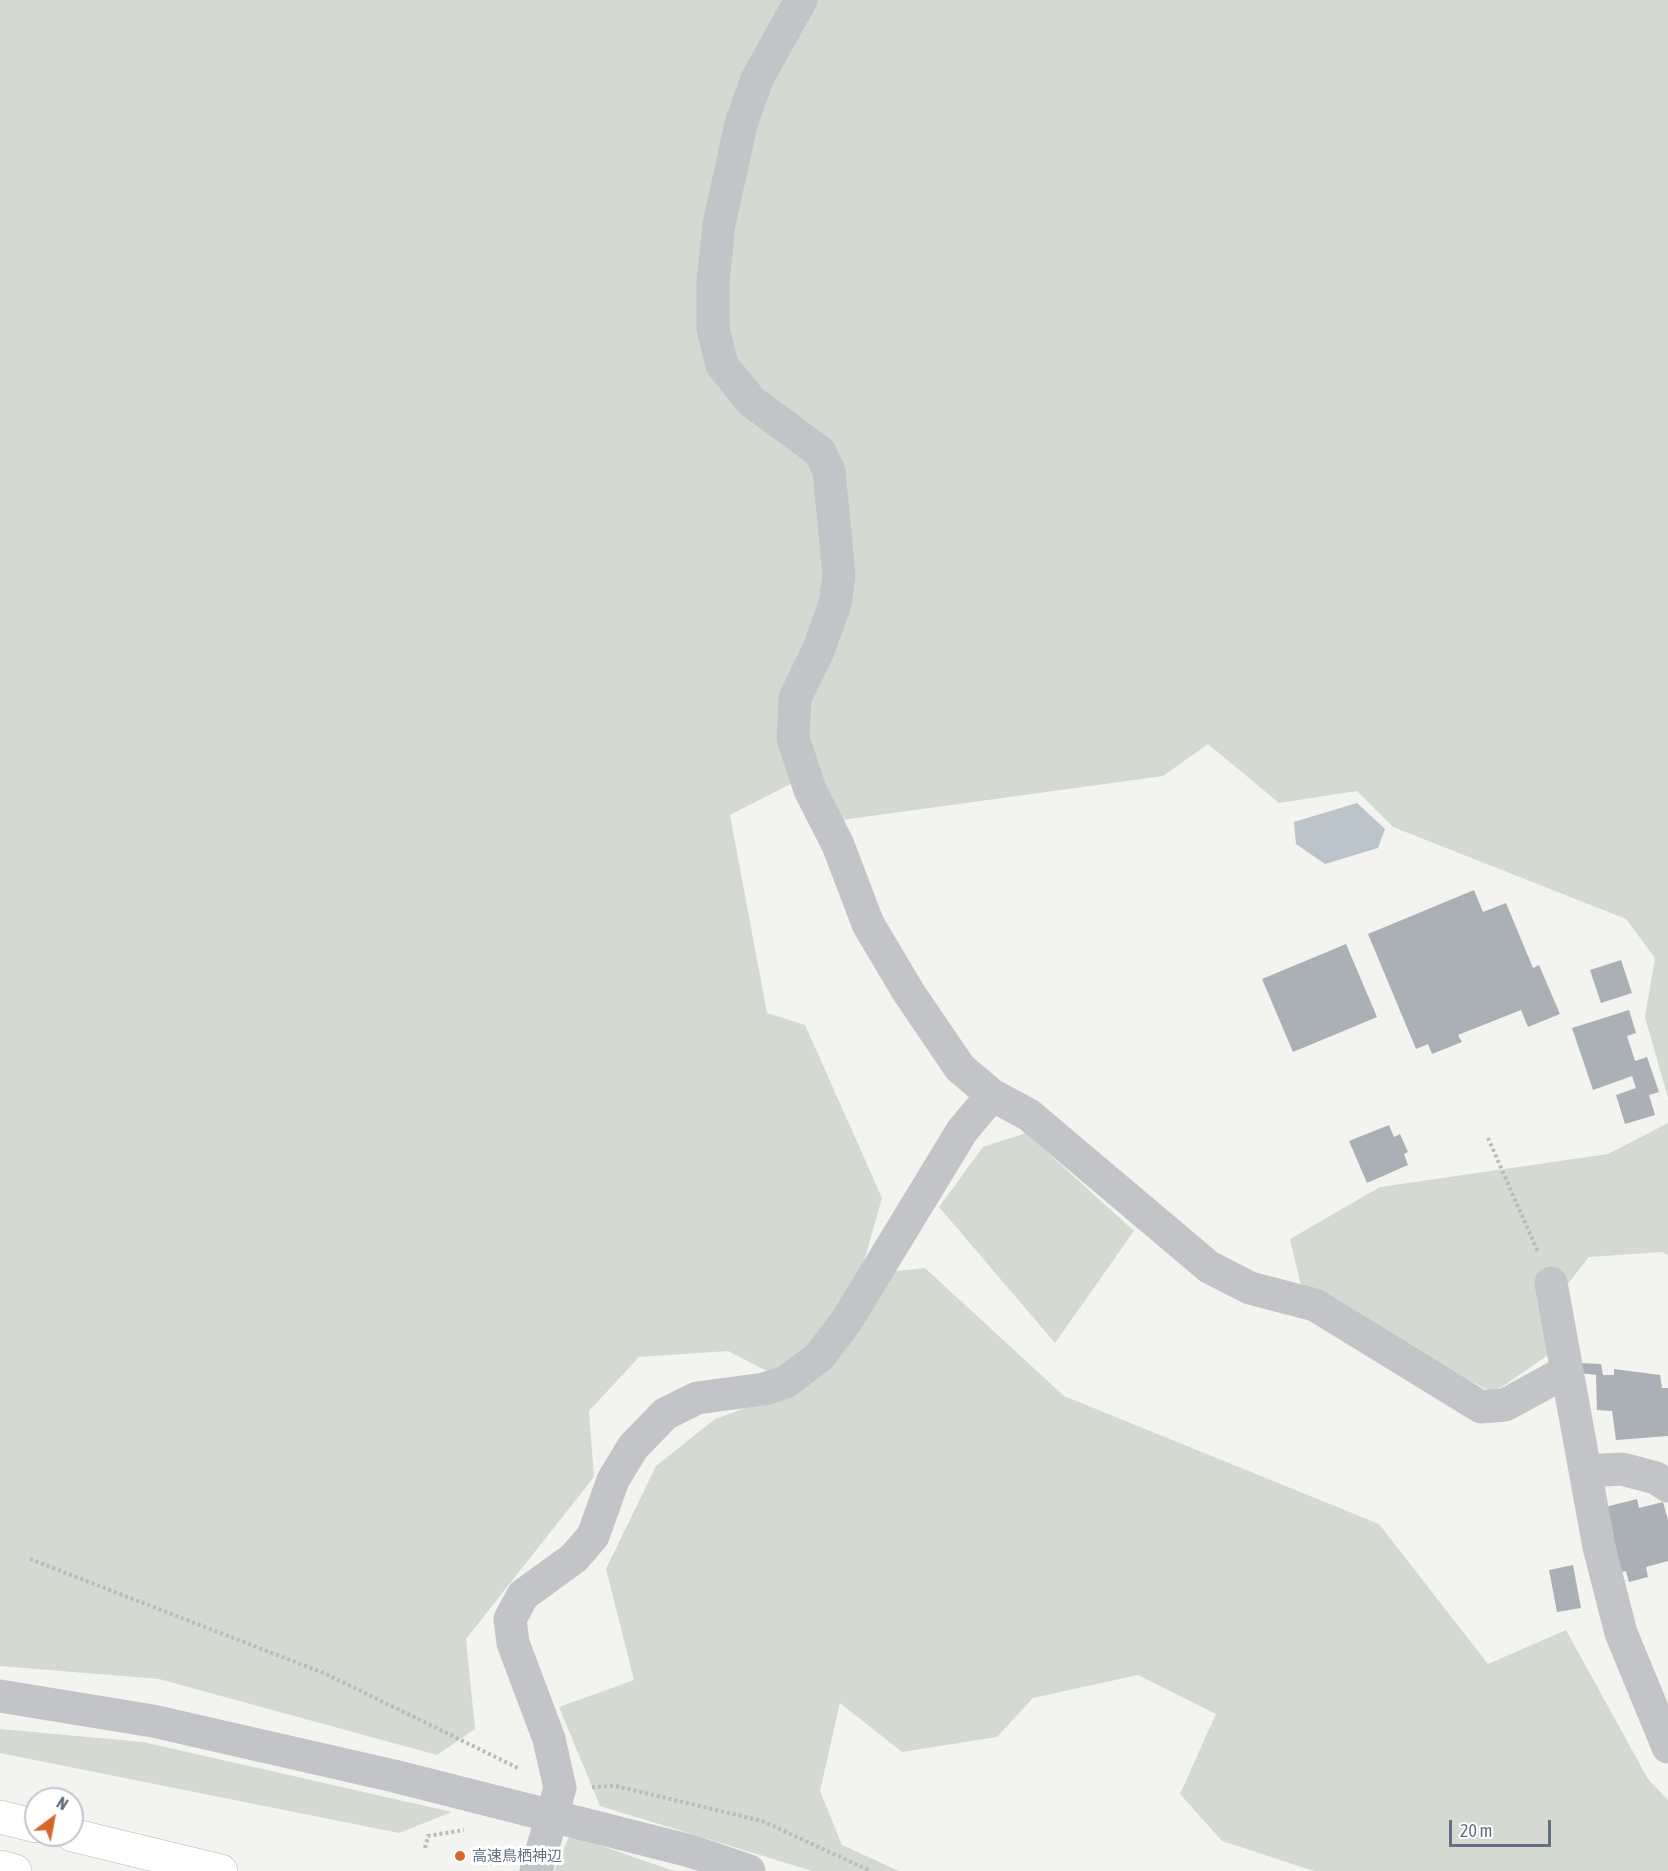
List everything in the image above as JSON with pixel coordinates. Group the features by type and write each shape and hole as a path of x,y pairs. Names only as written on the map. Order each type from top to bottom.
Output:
{"highway":[{"path":"0,1817 24,1823"},
{"path":"84,1838 220,1871"},
{"path":"0,1867 15,1871"}],"street":[{"path":"801,0 757,79 741,124 719,225 713,281 713,328 722,364 752,401 820,452 830,471 839,575 835,604 818,651 795,698 793,738 810,790 838,845 873,934 909,993 960,1068 992,1095 1029,1114 1209,1267 1250,1288 1315,1305 1481,1407 1505,1405 1567,1371"},
{"path":"547,1830 549,1739 513,1643 510,1619 523,1595 574,1558 593,1536 613,1480 633,1448 665,1414 697,1398 764,1389 786,1382 820,1356 847,1320 962,1131 992,1095"},
{"path":"1551,1283 1599,1547 1621,1633 1668,1747"},
{"path":"1586,1471 1622,1469 1656,1478 1668,1485"},
{"path":"0,1696 153,1721 394,1776 547,1830 690,1851 749,1871"}],"path":[{"path":"1488,1138 1551,1283"},
{"path":"30,1559 326,1674 547,1830 616,1786 762,1821 871,1871"}],"shaded area":[{"path":"0,0 1668,0 1668,1098 1645,1017 1655,958 1626,919 1393,827 1357,791 1279,803 1208,744 1163,776 842,820 818,770 730,815 767,1013 805,1025 882,1198 860,1275 925,1268 1064,1396 1379,1524 1488,1664 1566,1630 1648,1779 1668,1800 1668,1871 1314,1871 1222,1841 1180,1794 1216,1714 1138,1675 1033,1698 997,1737 902,1752 840,1703 820,1791 842,1845 899,1871 812,1871 600,1806 559,1707 634,1680 606,1569 656,1466 715,1419 800,1388 728,1351 639,1357 589,1411 594,1477 466,1639 475,1729 437,1755 159,1679 0,1666"},
{"path":"1357,803 1385,829 1378,848 1325,864 1296,844 1294,822"},
{"path":"1668,1123 1668,1255 1662,1252 1589,1257 1567,1285 1554,1351 1493,1393 1302,1290 1290,1239 1380,1187 1608,1154"},
{"path":"1026,1133 1134,1231 1055,1343 939,1207 983,1147"},
{"path":"0,1729 143,1742 452,1812 399,1833 0,1753"},
{"path":"570,1835 674,1871 554,1871"}],"building":[{"path":"1474,890 1483,912 1506,903 1533,968 1539,965 1560,1014 1528,1027 1521,1010 1458,1035 1462,1042 1432,1054 1428,1044 1416,1049 1368,934"},
{"path":"1346,944 1377,1017 1293,1052 1262,979"},
{"path":"1621,960 1632,993 1601,1003 1590,970"},
{"path":"1629,1010 1636,1033 1627,1036 1635,1061 1647,1057 1659,1092 1649,1095 1655,1115 1625,1124 1616,1095 1636,1088 1632,1076 1593,1090 1572,1028"},
{"path":"1389,1125 1394,1137 1400,1134 1408,1152 1404,1154 1408,1165 1367,1183 1349,1141"},
{"path":"1580,1363 1601,1364 1603,1375 1614,1375 1614,1369 1660,1375 1662,1388 1668,1388 1668,1436 1616,1440 1612,1411 1597,1410 1596,1375 1580,1373"},
{"path":"1637,1499 1639,1508 1663,1502 1668,1520 1668,1561 1646,1567 1648,1577 1629,1582 1626,1571 1618,1573 1601,1508"},
{"path":"1573,1565 1581,1608 1557,1612 1549,1570"},
{"path":"477,1853 493,1857 491,1865 475,1861"}],"place":[{"name":"高速鳥栖神辺","path":"460,1856"}]}
